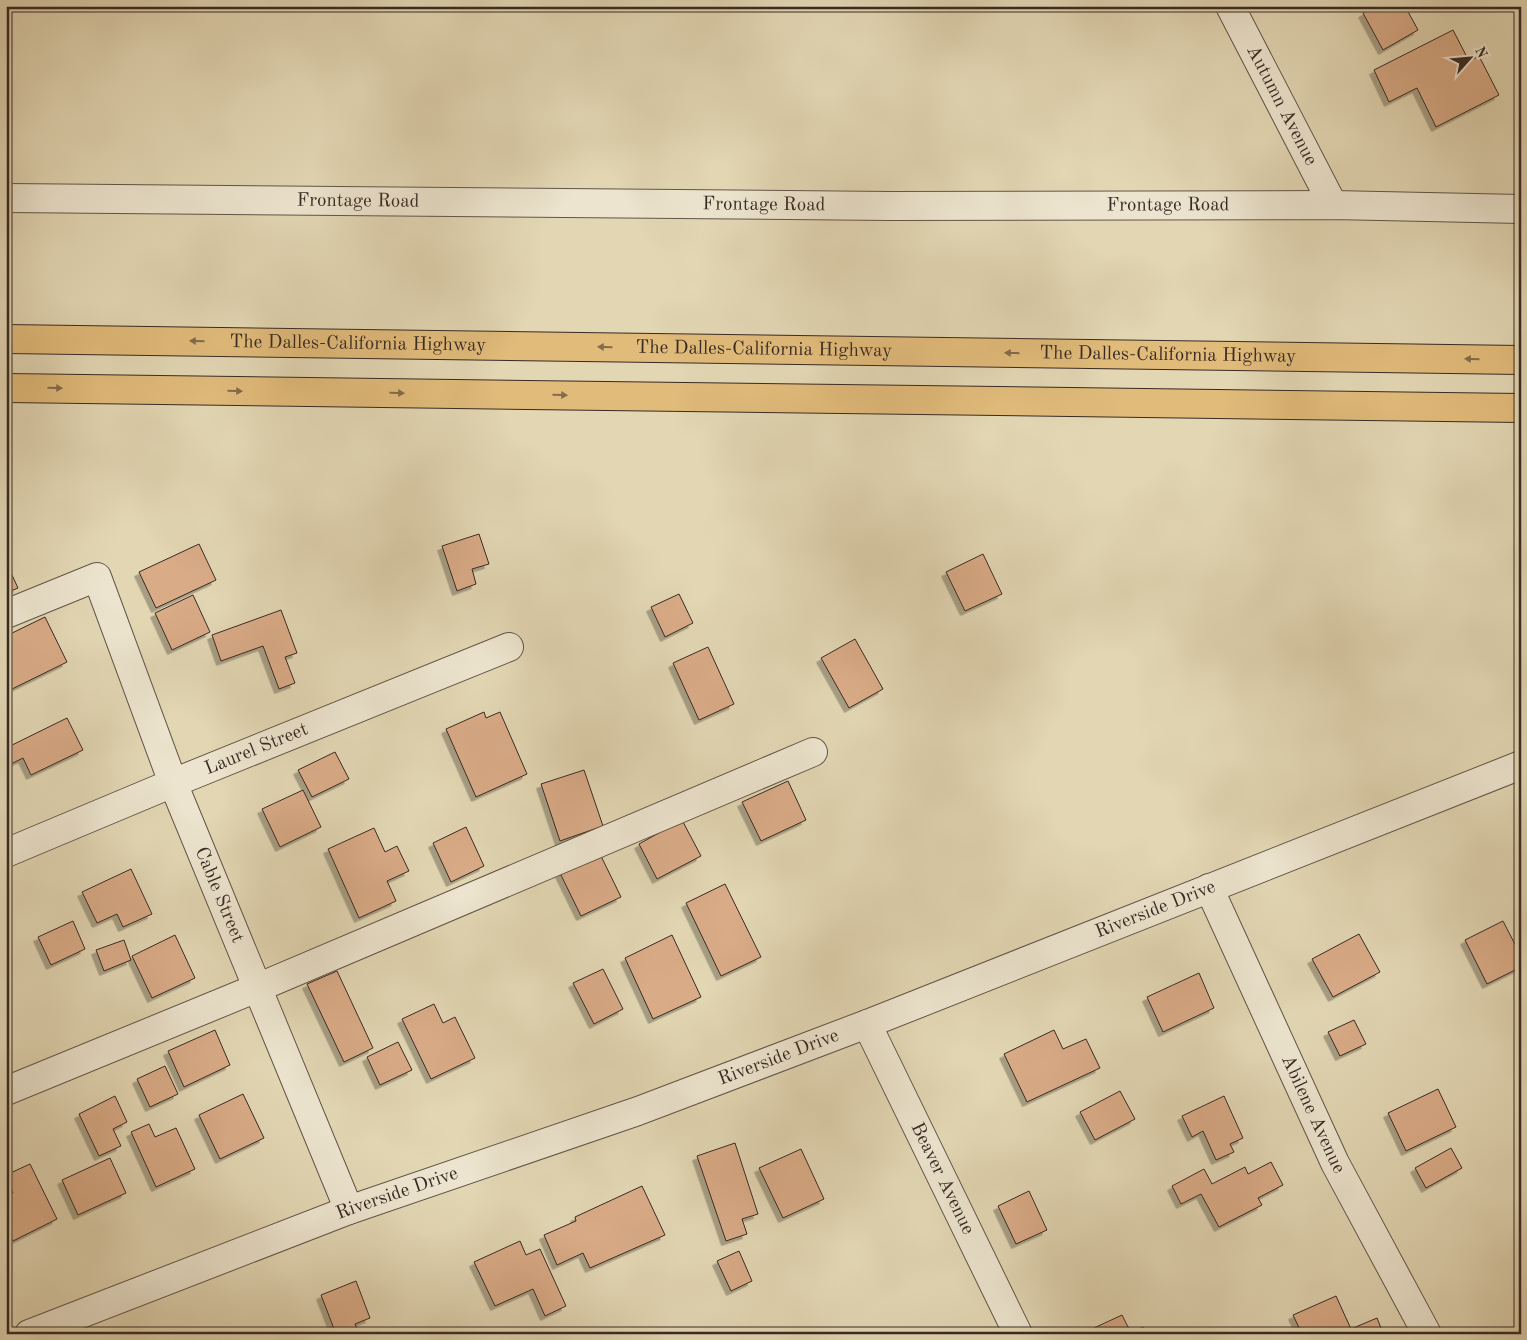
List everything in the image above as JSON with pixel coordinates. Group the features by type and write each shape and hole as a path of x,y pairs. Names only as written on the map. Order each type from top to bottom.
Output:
{"highway":[{"name":"The Dalles-California Highway","path":"6,339 1521,360"},
{"path":"6,388 1521,408"}],"street":[{"name":"Autumn Avenue","path":"1230,6 1333,205"},
{"name":"Frontage Road","path":"6,198 889,206 1333,205 1521,210"},
{"name":"Cable Street","path":"6,614 97,578 173,783 349,1210"},
{"name":"Laurel Street","path":"6,853 509,647"},
{"path":"6,1091 257,988 813,752"},
{"name":"Riverside Drive","path":"29,1334 349,1210 638,1110 867,1024 1521,765"},
{"name":"Abilene Avenue","path":"1209,888 1335,1163 1427,1334"},
{"name":"Beaver Avenue","path":"867,1024 1018,1334"}],"building":[{"path":"1375,6 1405,6 1418,30 1383,50 1363,13"},
{"path":"1453,30 1469,61 1479,56 1499,95 1436,127 1417,88 1389,102 1374,70"},
{"path":"479,534 489,564 472,569 476,584 457,591 442,546"},
{"path":"199,544 216,580 156,608 139,572"},
{"path":"983,554 1002,594 965,611 946,572"},
{"path":"6,562 18,588 6,593"},
{"path":"679,594 693,623 665,637 651,607"},
{"path":"193,595 210,632 172,650 155,613"},
{"path":"281,610 297,653 285,657 295,683 279,689 263,646 221,661 212,635"},
{"path":"45,617 67,662 8,691 6,688 6,636"},
{"path":"855,639 883,689 849,708 821,658"},
{"path":"708,647 734,704 699,720 673,663"},
{"path":"484,712 486,718 500,712 527,774 476,797 446,729"},
{"path":"67,718 83,750 31,775 23,758 9,765 6,758 6,748"},
{"path":"335,752 349,779 312,797 298,770"},
{"path":"584,770 603,826 560,841 541,784"},
{"path":"788,781 806,820 761,841 742,802"},
{"path":"303,790 321,827 280,847 262,809"},
{"path":"682,820 701,856 657,879 639,844"},
{"path":"466,827 484,866 451,882 433,843"},
{"path":"374,828 385,852 397,846 409,871 387,881 396,901 359,918 328,849"},
{"path":"600,854 621,897 581,916 560,873"},
{"path":"131,869 152,914 123,927 117,914 97,923 82,892"},
{"path":"725,884 761,957 721,976 686,903"},
{"path":"73,921 85,949 51,965 38,937"},
{"path":"1503,921 1521,956 1521,967 1487,984 1465,940"},
{"path":"1359,934 1380,972 1333,997 1312,959"},
{"path":"175,935 195,978 152,998 132,956"},
{"path":"672,935 701,997 653,1019 625,958"},
{"path":"124,940 131,960 104,971 96,950"},
{"path":"603,969 623,1009 594,1024 573,983"},
{"path":"337,971 373,1048 344,1062 307,984"},
{"path":"1199,973 1214,1008 1163,1032 1147,997"},
{"path":"434,1004 443,1023 455,1017 475,1058 431,1079 402,1019"},
{"path":"1354,1020 1366,1044 1340,1056 1328,1032"},
{"path":"215,1030 230,1065 184,1087 168,1051"},
{"path":"1054,1030 1063,1049 1086,1039 1100,1068 1027,1102 1004,1054"},
{"path":"398,1042 412,1070 380,1085 367,1057"},
{"path":"165,1066 178,1094 150,1107 137,1079"},
{"path":"1438,1089 1456,1127 1406,1151 1388,1113"},
{"path":"1120,1091 1135,1119 1095,1140 1080,1112"},
{"path":"243,1094 264,1138 220,1159 199,1115"},
{"path":"115,1096 127,1122 113,1129 121,1146 99,1156 79,1114"},
{"path":"1224,1096 1243,1138 1230,1144 1234,1152 1216,1160 1203,1131 1192,1137 1182,1116"},
{"path":"149,1124 155,1137 176,1128 195,1169 156,1187 131,1132"},
{"path":"735,1143 758,1214 742,1219 747,1234 726,1241 697,1156"},
{"path":"1451,1148 1462,1168 1426,1188 1415,1168"},
{"path":"801,1149 824,1199 783,1218 759,1168"},
{"path":"110,1158 126,1193 78,1215 62,1180"},
{"path":"1271,1162 1283,1185 1258,1198 1262,1205 1219,1227 1201,1194 1181,1204 1172,1186 1204,1169 1212,1184 1245,1167 1248,1174"},
{"path":"30,1164 57,1219 13,1241 6,1228 6,1196 13,1193 6,1175"},
{"path":"642,1186 665,1235 590,1268 583,1253 557,1265 544,1235 576,1221 575,1217"},
{"path":"1029,1191 1047,1230 1016,1244 998,1206"},
{"path":"520,1241 526,1255 540,1249 566,1306 545,1316 533,1289 495,1306 474,1262"},
{"path":"739,1251 752,1281 731,1291 717,1261"},
{"path":"356,1281 370,1318 355,1324 359,1334 336,1334 321,1295"},
{"path":"1336,1296 1351,1329 1377,1318 1381,1328 1369,1334 1302,1334 1293,1315"},
{"path":"1122,1315 1131,1333 1143,1327 1146,1334 1097,1334 1094,1328"}]}
